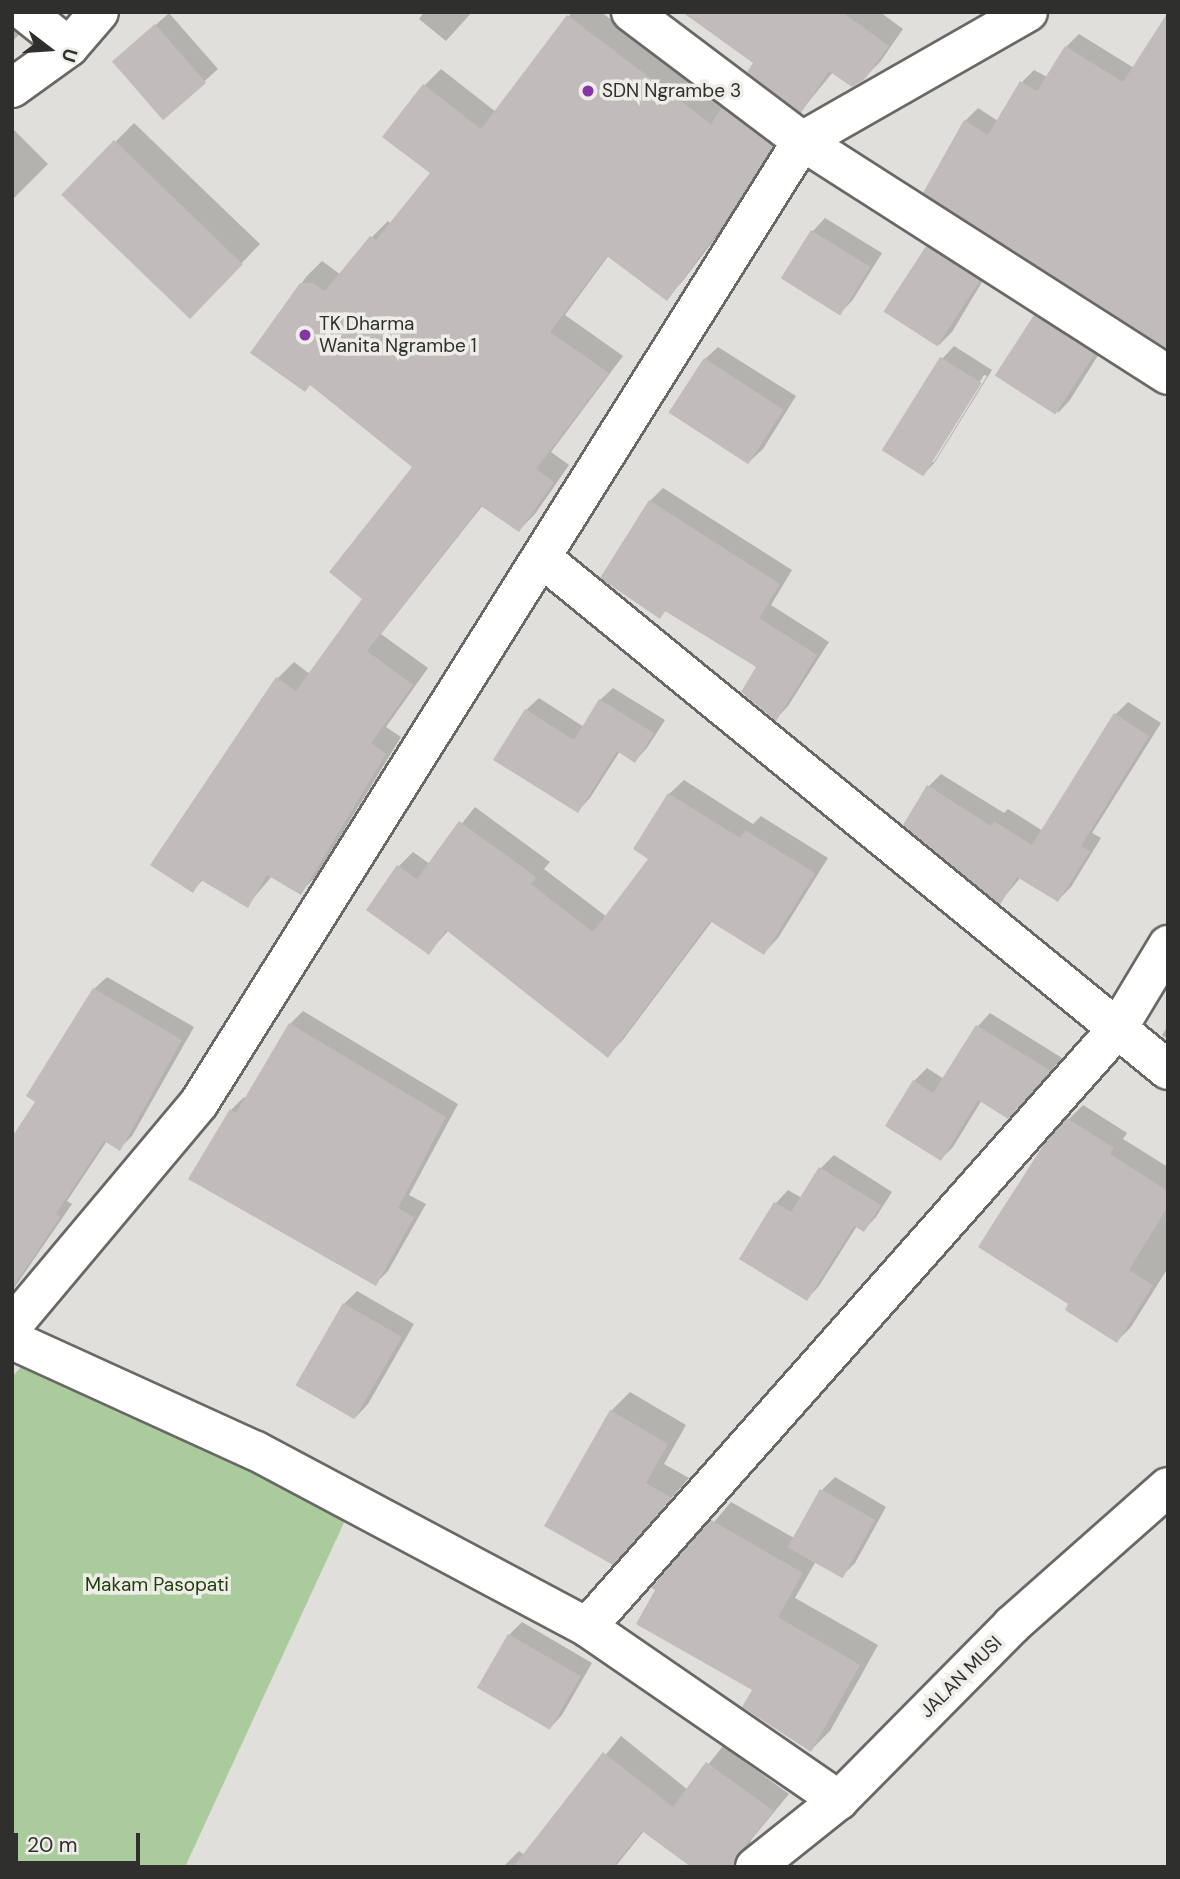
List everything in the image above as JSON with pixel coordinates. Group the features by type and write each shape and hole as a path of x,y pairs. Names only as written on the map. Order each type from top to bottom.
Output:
{"street":[{"path":"25,12 69,47"},
{"path":"12,88 69,47 99,12"},
{"path":"631,12 802,142 1168,375"},
{"path":"12,1326 200,1103 802,142 1028,12"},
{"path":"543,559 1168,1070"},
{"path":"587,1627 1118,1028 1168,945"},
{"path":"12,1340 256,1451 587,1627 839,1800"},
{"name":"JALAN MUSI","path":"755,1867 839,1800 1012,1625 1168,1487"}],"green space":[{"name":"Makam Pasopati","path":"24,1364 348,1514 185,1867 12,1867 12,1377"}],"building":[{"path":"682,12 842,12 889,46 864,80 852,87 829,71 801,113 747,72 753,63"},
{"path":"1168,12 1168,349 923,193 964,120 988,135 1020,81 1037,91 1065,46 1123,82"},
{"path":"567,15 711,124 722,108 773,146 723,225 667,301 607,256 550,332 609,373 536,469 554,482 519,532 481,506 367,651 413,685 371,743 386,754 301,895 267,875 248,908 201,880 193,893 150,865 276,677 296,691 362,599 329,572 412,467 310,385 305,392 250,353 300,283 313,283 325,291 370,236 376,240 430,173 382,137 423,84 481,129"},
{"path":"155,24 206,83 163,120 112,61"},
{"path":"114,140 243,264 190,319 61,195"},
{"path":"811,230 870,267 840,315 781,278"},
{"path":"926,246 980,281 937,346 884,311"},
{"path":"1034,315 1094,354 1055,415 995,375"},
{"path":"940,357 982,383 923,476 882,450"},
{"path":"704,358 784,410 748,464 669,413"},
{"path":"649,500 780,584 759,618 817,655 776,721 741,692 756,667 665,611 660,619 600,578"},
{"path":"599,699 654,733 635,763 617,751 578,813 493,760 525,709 574,740"},
{"path":"1114,713 1149,736 1081,846 1090,851 1058,902 1017,877 1000,905 903,825 927,785 991,826 994,821 1032,845"},
{"path":"668,793 740,838 745,830 815,873 764,955 710,921 608,1058 446,930 429,955 366,910 397,865 417,879 459,821 536,877 531,884 593,932 648,859 633,849"},
{"path":"93,988 182,1040 120,1151 104,1141 56,1214 60,1217 12,1289 12,1137 35,1102 26,1096"},
{"path":"289,1023 446,1117 398,1208 414,1217 376,1286 188,1179 230,1109 236,1113"},
{"path":"976,1025 1051,1071 1008,1119 978,1100 941,1161 885,1126 913,1080 933,1093"},
{"path":"1067,1118 1114,1148 1110,1154 1168,1191 1168,1206 1129,1270 1153,1285 1117,1343 1065,1310 1068,1304 978,1247 1042,1147"},
{"path":"819,1167 881,1205 864,1232 854,1226 807,1301 739,1259 774,1202 791,1212"},
{"path":"343,1303 402,1337 354,1419 295,1385"},
{"path":"610,1410 668,1444 646,1483 672,1498 613,1565 544,1526"},
{"path":"820,1489 875,1520 843,1578 788,1548"},
{"path":"711,1520 803,1573 778,1617 860,1665 811,1752 742,1707 752,1690 636,1624 655,1590 651,1588"},
{"path":"508,1634 581,1676 550,1730 477,1688"},
{"path":"603,1752 673,1807 706,1762 774,1811 735,1858 734,1867 691,1867 642,1831 613,1867 513,1867"}],"place":[{"name":"SDN Ngrambe 3","path":"588,91"},
{"name":"TK Dharma Wanita Ngrambe 1","path":"305,335"}]}
